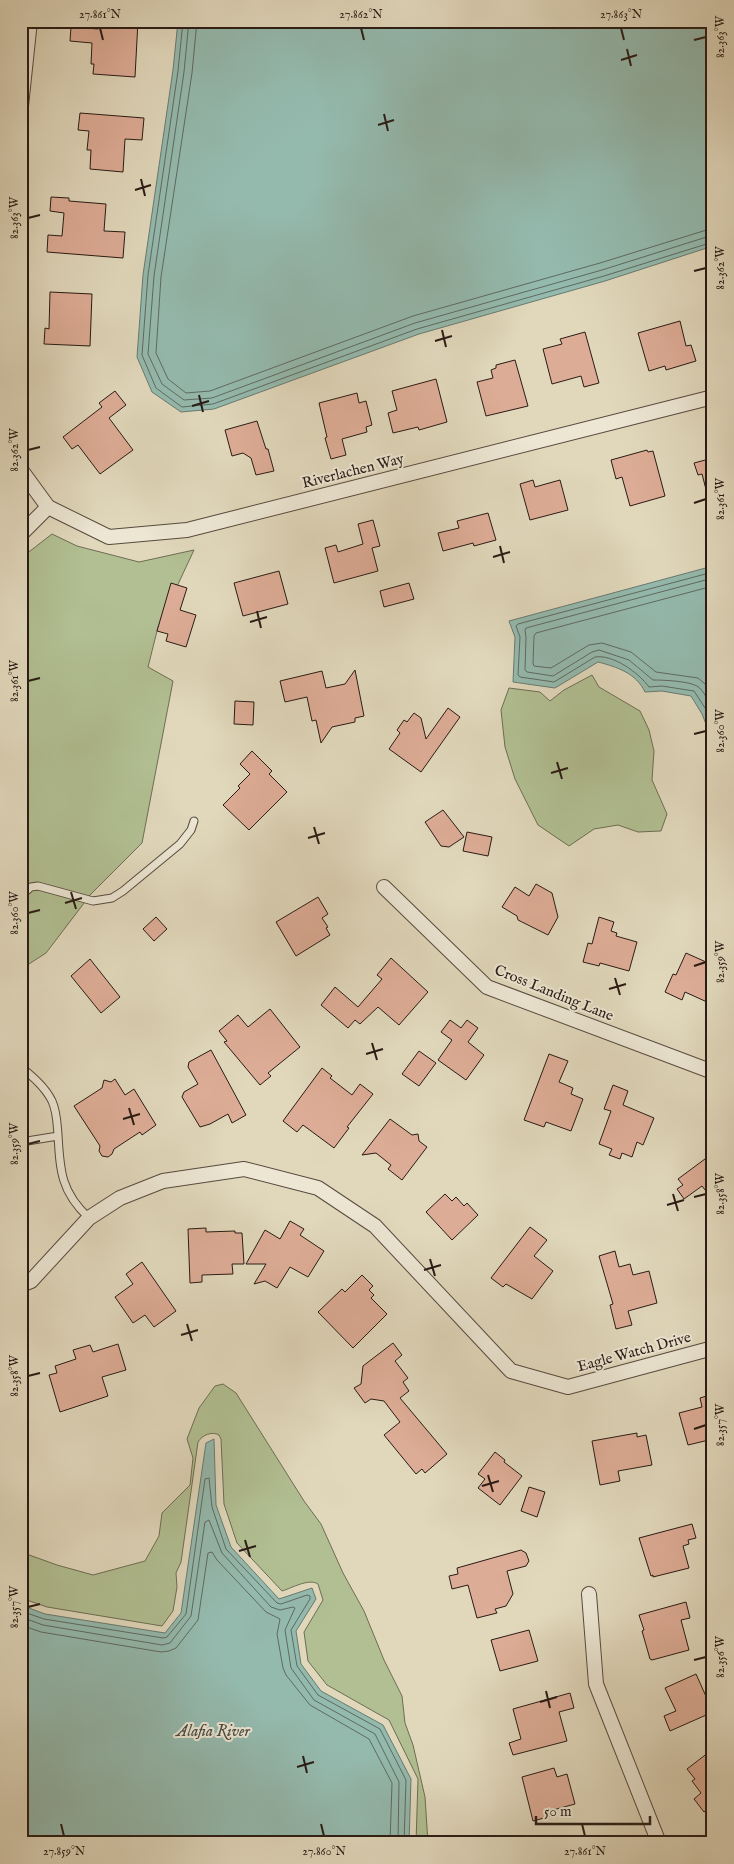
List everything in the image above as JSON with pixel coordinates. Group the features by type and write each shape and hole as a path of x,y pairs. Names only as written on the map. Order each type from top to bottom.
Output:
{"street":[{"path":"21,106 30,21"},
{"name":"Riverlachen Way","path":"21,470 48,507 109,537 187,530 713,397"},
{"path":"21,534 48,507"},
{"name":"Cross Landing Lane","path":"384,887 487,987 713,1072"},
{"name":"Eagle Watch Drive","path":"21,1285 30,1281 89,1218 120,1198 163,1181 244,1169 318,1188 375,1226 511,1371 568,1387 713,1348"},
{"path":"588,1594 596,1684 659,1843"}],"lane":[{"path":"21,896 31,886 38,886 93,901 112,898 180,844 191,830 194,821"},
{"path":"21,1067 38,1082 52,1101 55,1111 61,1176 66,1189 78,1208 89,1218"},
{"path":"21,1142 58,1136"}],"green space":[{"path":"52,534 77,546 139,562 194,550 158,627 148,667 173,681 142,843 91,894 46,953 21,969 21,558"},
{"path":"592,675 599,687 640,711 649,730 654,751 652,780 667,814 661,831 638,832 618,825 594,829 569,846 538,825 515,779 505,747 501,710 509,688 540,692 550,701 564,690"},
{"path":"223,1384 236,1393 304,1501 321,1524 343,1573 364,1611 384,1660 402,1696 405,1723 413,1745 425,1797 428,1843 416,1843 418,1779 389,1720 327,1685 308,1661 304,1632 323,1600 318,1584 310,1582 282,1591 237,1543 224,1504 221,1439 219,1435 207,1434 198,1442 181,1562 176,1573 177,1587 173,1611 162,1626 47,1607 21,1598 21,1552 93,1575 145,1561 159,1536 162,1513 190,1485 193,1458 187,1439 199,1408 215,1386"}],"water":[{"path":"178,21 713,21 713,246 605,281 419,334 214,409 181,412 152,392 137,357 143,275 173,70"},
{"path":"713,566 713,735 710,734 702,714 691,696 662,691 645,692 631,675 598,662 555,688 513,682 515,637 509,621"},
{"path":"713,800 713,855 706,809"},
{"name":"Alafia River","path":"214,1439 216,1505 231,1547 279,1599 312,1588 316,1599 296,1631 301,1664 321,1691 383,1725 411,1779 409,1843 21,1843 21,1605 45,1614 165,1633 181,1613 206,1443"}],"building":[{"path":"99,21 138,21 135,77 93,74 94,64 91,64 92,43 70,41 71,27 98,29"},
{"path":"80,113 144,118 142,140 125,139 123,172 90,169 91,150 87,150 89,131 78,130"},
{"path":"51,197 69,198 69,201 106,204 104,231 125,232 123,258 47,252 48,235 62,236 64,213 50,211"},
{"path":"50,292 92,294 90,346 44,344 45,328 49,329"},
{"path":"680,321 686,346 691,345 696,361 666,370 665,366 649,371 638,333"},
{"path":"585,332 599,383 584,387 581,376 552,384 543,349 562,344 560,339"},
{"path":"515,360 528,406 486,416 477,382 493,378 491,370 496,368 496,365"},
{"path":"436,379 447,422 419,430 418,427 393,433 388,413 397,410 392,391"},
{"path":"115,391 126,405 109,418 133,450 100,474 78,445 72,449 63,437 102,407 99,403"},
{"path":"357,393 359,403 366,401 372,425 366,427 367,432 342,439 346,455 331,459 319,403"},
{"path":"257,421 274,471 256,475 251,458 243,453 232,456 225,430"},
{"path":"647,450 648,452 653,451 665,496 630,506 622,477 616,479 611,460"},
{"path":"713,458 713,500 709,501 702,474 698,475 694,463"},
{"path":"533,480 535,487 560,480 568,510 530,520 520,484"},
{"path":"488,513 496,540 474,546 473,543 443,551 438,533 459,528 457,521"},
{"path":"373,520 380,546 372,548 378,571 334,583 325,548 336,545 338,552 363,544 358,524"},
{"path":"279,571 288,604 243,616 234,583"},
{"path":"171,583 187,588 180,610 196,615 186,647 166,641 168,634 157,631"},
{"path":"409,583 414,599 384,607 380,591"},
{"path":"355,670 364,716 355,718 355,722 332,727 321,743 316,720 312,721 307,697 285,702 280,681 322,671 326,688 345,684"},
{"path":"235,701 254,702 253,725 234,724"},
{"path":"448,708 460,717 421,772 389,749 400,733 397,730 404,720 407,722 414,713 421,718 426,739"},
{"path":"252,751 272,771 269,774 287,792 249,830 223,805 240,788 238,786 250,774 240,764"},
{"path":"443,810 464,837 449,847 441,846 425,822"},
{"path":"467,832 492,837 488,856 463,851"},
{"path":"536,884 552,893 558,917 548,935 518,920 517,916 502,907 515,887 529,896"},
{"path":"318,897 328,914 322,918 328,927 326,928 330,935 296,956 276,922"},
{"path":"156,917 167,929 154,941 143,929"},
{"path":"599,917 614,922 611,931 617,933 616,936 637,942 629,971 600,963 599,966 583,962 588,943 592,944"},
{"path":"686,953 706,962 707,965 713,968 713,1001 708,999 707,1002 685,992 682,1000 665,992 673,974 676,975"},
{"path":"391,958 428,992 399,1025 378,1007 360,1024 355,1020 348,1028 321,1005 335,987 358,1007 382,979 377,975"},
{"path":"90,959 120,997 101,1013 71,976"},
{"path":"270,1009 300,1047 268,1073 271,1076 260,1085 224,1042 227,1041 219,1031 238,1015 248,1027"},
{"path":"450,1020 461,1028 467,1020 478,1028 468,1042 484,1055 466,1080 438,1060 452,1040 441,1032"},
{"path":"211,1050 246,1115 232,1123 228,1114 200,1127 182,1097 184,1092 198,1084 188,1067 189,1062"},
{"path":"419,1051 436,1063 419,1086 402,1074"},
{"path":"549,1054 568,1061 559,1082 573,1088 571,1094 583,1099 571,1131 546,1122 544,1127 524,1120"},
{"path":"322,1068 332,1076 330,1078 352,1095 360,1084 373,1094 347,1127 349,1128 334,1148 303,1125 297,1132 283,1121"},
{"path":"115,1079 125,1095 134,1089 156,1125 142,1135 140,1132 114,1149 108,1157 102,1156 99,1151 100,1146 74,1106 102,1088 104,1080 111,1082"},
{"path":"613,1085 628,1091 623,1105 654,1118 643,1145 637,1142 632,1157 622,1153 620,1159 609,1155 612,1149 599,1144 611,1111 604,1109"},
{"path":"390,1119 412,1135 418,1134 419,1141 427,1147 402,1180 388,1169 391,1165 376,1153 362,1155"},
{"path":"713,1153 713,1200 702,1186 684,1199 677,1189 683,1185 678,1179"},
{"path":"445,1194 452,1201 456,1197 464,1206 467,1203 478,1215 452,1240 426,1212"},
{"path":"290,1221 304,1229 300,1235 324,1251 308,1277 290,1267 277,1288 265,1281 254,1284 266,1264 246,1264 265,1230 280,1239"},
{"path":"530,1227 547,1240 534,1256 553,1271 532,1299 506,1284 503,1287 491,1278"},
{"path":"206,1228 206,1232 235,1231 235,1233 242,1233 244,1264 232,1264 233,1274 202,1275 202,1282 190,1283 188,1229"},
{"path":"615,1251 619,1267 630,1264 633,1275 649,1271 657,1303 628,1311 632,1325 616,1329 610,1305 613,1304 599,1256"},
{"path":"142,1262 176,1311 154,1327 145,1315 133,1323 115,1297 133,1284 126,1274"},
{"path":"362,1275 373,1286 369,1290 374,1295 371,1298 387,1314 353,1348 318,1312 342,1289 345,1292"},
{"path":"393,1343 402,1355 395,1361 408,1378 403,1382 409,1391 400,1398 447,1454 425,1473 422,1469 416,1474 384,1435 400,1422 384,1401 371,1399 365,1403 354,1388 361,1384 363,1366"},
{"path":"118,1344 126,1370 102,1377 108,1396 60,1412 49,1375 57,1373 55,1366 76,1359 73,1350 90,1345 93,1352"},
{"path":"713,1394 713,1439 688,1445 679,1413 702,1407 700,1398"},
{"path":"637,1433 637,1437 646,1435 652,1465 618,1471 620,1481 600,1485 592,1441"},
{"path":"495,1452 522,1476 500,1505 478,1488 485,1479 478,1474"},
{"path":"529,1487 545,1492 537,1517 521,1511"},
{"path":"692,1524 696,1538 688,1540 689,1544 683,1546 689,1568 651,1576 639,1538"},
{"path":"521,1550 526,1553 529,1561 526,1566 507,1571 513,1594 506,1606 495,1609 497,1613 477,1618 468,1585 452,1589 449,1576 458,1574 457,1568"},
{"path":"686,1602 690,1618 681,1620 689,1650 650,1659 639,1615"},
{"path":"529,1630 538,1661 500,1671 491,1640"},
{"path":"696,1674 713,1712 670,1731 664,1716 676,1711 665,1688"},
{"path":"570,1693 574,1708 559,1712 567,1741 513,1755 509,1743 521,1739 513,1709"},
{"path":"713,1749 713,1808 712,1806 704,1812 694,1799 701,1793 692,1781 695,1779 687,1769"},
{"path":"554,1768 557,1777 567,1774 575,1804 553,1810 555,1815 533,1821 522,1777"}]}
